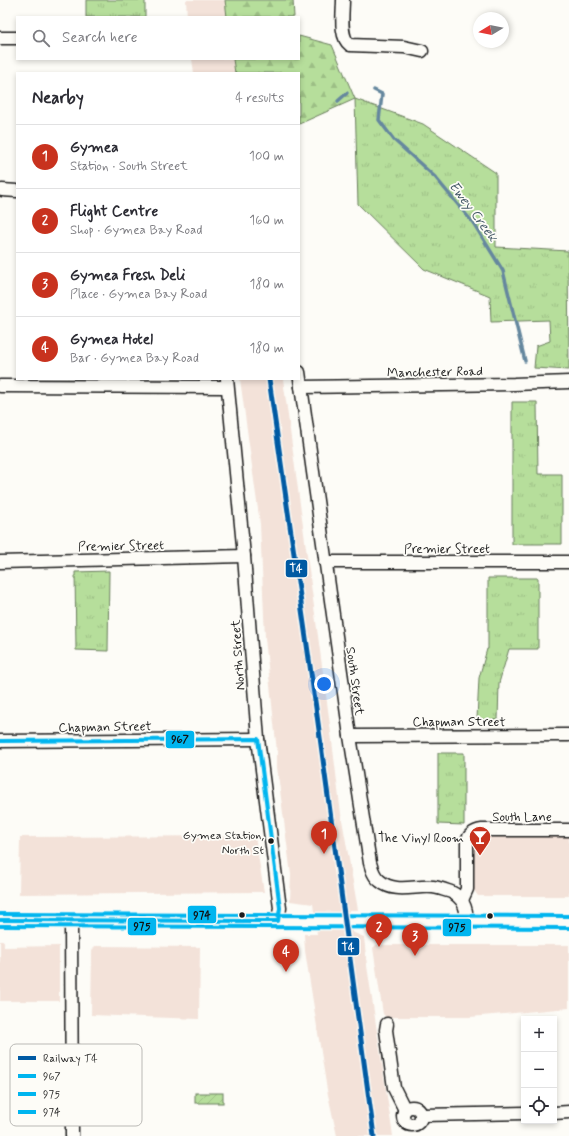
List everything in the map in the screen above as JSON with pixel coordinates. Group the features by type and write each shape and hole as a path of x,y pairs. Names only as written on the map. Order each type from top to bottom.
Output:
{"street":[{"path":"343,0 343,32 346,42 350,45 404,47 422,51"},
{"path":"0,38 16,38"},
{"path":"2,190 16,191"},
{"name":"South Street","path":"300,380 366,847 373,874 379,881 387,886 407,888 433,887 444,889 456,894 462,900"},
{"name":"Manchester Road","path":"301,387 569,382"},
{"path":"0,386 227,383"},
{"name":"North Street","path":"227,383 244,556 258,739 280,908 278,921"},
{"name":"Premier Street","path":"0,562 244,556"},
{"name":"Premier Street","path":"325,562 569,562"},
{"name":"Chapman Street","path":"350,736 569,735"},
{"name":"Chapman Street","path":"0,741 258,739"},
{"name":"South Lane","path":"462,900 468,889 467,842 468,838 473,833 482,830 569,830"},
{"path":"462,900 465,907 467,922"},
{"path":"0,920 569,922"},
{"path":"71,921 72,1044"},
{"path":"387,1024 386,1030 394,1088 405,1110 403,1117 404,1121 409,1125 413,1126 420,1123 422,1115 521,1113"},
{"path":"557,1113 569,1112"},
{"path":"72,1126 72,1136"}],"shaded area":[{"path":"186,0 225,0 227,16 187,16"},
{"path":"192,60 233,60 235,72 194,72"},
{"path":"240,380 283,380 341,814 358,910 349,910 352,932 364,937 367,966 393,1136 337,1136 327,1090 305,951 304,934 317,934 313,904 290,901 291,875 277,767 277,752 265,638 260,524"},
{"path":"569,834 569,896 478,896 473,889 472,840 479,835"},
{"path":"255,836 264,892 19,894 20,837"},
{"path":"0,941 4,941 4,947 59,946 59,1001 0,1001"},
{"path":"376,945 569,945 569,1008 470,1017 386,1017 383,1014 373,948"},
{"path":"95,946 200,947 199,1019 91,1015 92,951"}],"green space":[{"path":"86,0 145,0 145,16 86,16"},
{"path":"225,0 293,0 294,16 227,16"},
{"path":"300,36 332,45 355,99 300,124 300,72 235,72 233,60 300,60"},
{"path":"355,99 423,124 496,173 496,247 568,251 569,370 534,368 536,346 550,341 549,320 491,322 490,296 424,269 358,204"},
{"path":"512,402 537,402 538,474 562,474 562,544 512,544"},
{"path":"109,571 108,651 76,650 75,572"},
{"path":"488,578 538,578 538,649 509,649 499,683 498,720 477,719 479,678 488,649"},
{"path":"438,753 464,753 464,825 438,824"},
{"path":"195,1093 223,1093 223,1103 195,1103"}],"waterway":[{"name":"Ewey Creek","path":"374,90 382,94 379,120 394,140 435,177 474,224 503,271 525,361"},
{"path":"338,101 347,93"}],"rail line":[{"name":"T4","path":"269,380 316,708 374,1136"}],"transit line":[{"name":"967","path":"0,741 258,739 280,908 278,921 0,920"},
{"name":"974","path":"0,914 569,916"},
{"name":"975","path":"0,926 569,928"}],"place":[{"name":"Gymea Station, North St","path":"271,841"},
{"name":"Gymea","path":"324,854"},
{"name":"The Vinyl Room","path":"480,856"},
{"name":"Flight Centre","path":"379,947"},
{"name":"Gymea Fresh Deli","path":"415,956"},
{"name":"Gymea Hotel","path":"286,972"}]}
